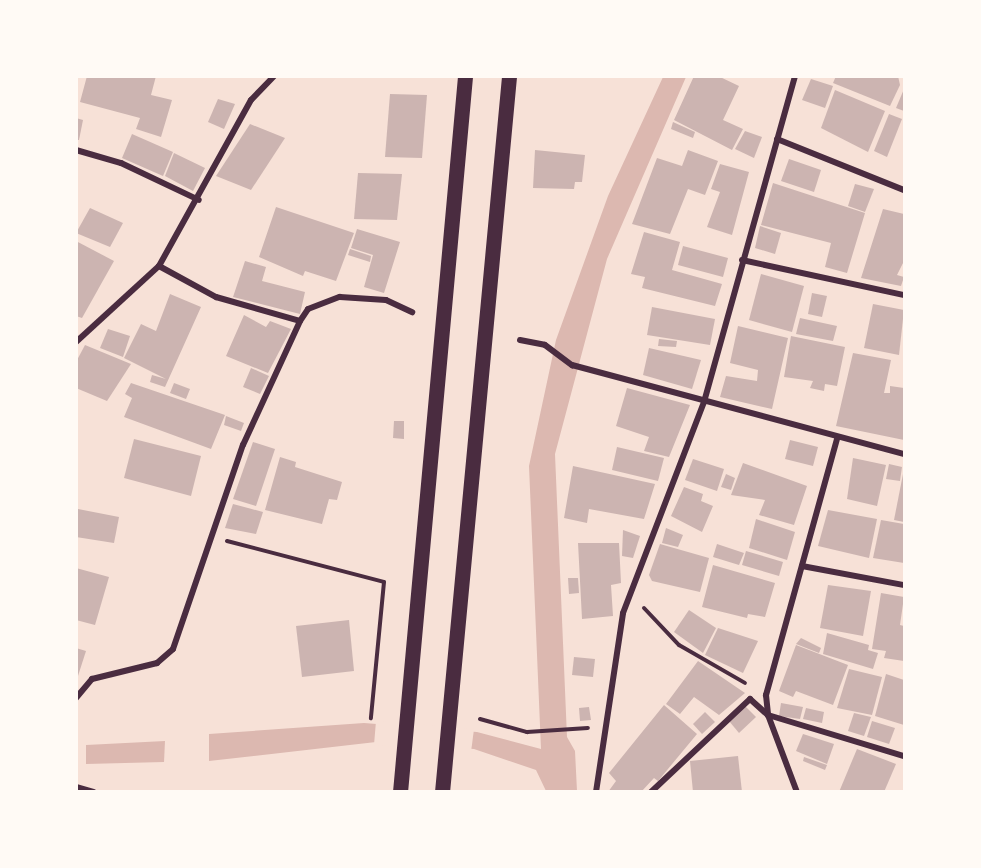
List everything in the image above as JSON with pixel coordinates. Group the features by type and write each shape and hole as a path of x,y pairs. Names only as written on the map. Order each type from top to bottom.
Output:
{"main road":[{"path":"400,792 465,76"},
{"path":"442,792 509,76"}],"street":[{"path":"76,342 159,266 199,200 251,100 274,76"},
{"path":"596,792 605,727 631,594 704,402 795,76"},
{"path":"777,139 904,190"},
{"path":"76,150 121,163 199,200"},
{"path":"742,260 904,296"},
{"path":"159,266 216,297 300,321"},
{"path":"76,698 92,679 166,657 212,537 243,445 300,321 308,309 340,297 375,298 412,312"},
{"path":"520,340 545,345 572,365 837,439 904,454"},
{"path":"797,792 768,715 766,695 837,439"},
{"path":"802,566 904,585"},
{"path":"651,792 750,699 768,715 904,756"},
{"path":"76,788 93,792"}],"path":[{"path":"212,537 384,582 371,718"},
{"path":"631,594 679,645 766,695"},
{"path":"480,719 527,732 605,727"}],"shaded area":[{"path":"663,77 686,77 607,259 555,454 567,737 575,751 577,791 546,791 536,770 474,749 376,742 209,761 209,734 364,723 477,732 541,749 529,466 556,340 608,196"},
{"path":"165,741 164,762 86,764 86,745"}],"pier":[{"path":"376,721 474,729 471,752 374,745"}],"building":[{"path":"87,76 156,76 151,95 172,100 161,137 136,129 140,118 80,102"},
{"path":"694,76 718,76 739,86 723,120 743,129 732,150 674,120"},
{"path":"836,76 898,76 900,85 890,106 833,83"},
{"path":"811,79 833,86 825,108 802,100"},
{"path":"904,89 904,111 896,108"},
{"path":"835,90 885,111 868,152 821,128"},
{"path":"390,94 427,95 422,158 385,157"},
{"path":"218,99 235,104 224,129 208,122"},
{"path":"889,114 902,119 887,157 874,151"},
{"path":"76,118 83,120 79,140 76,140"},
{"path":"673,122 695,132 693,138 671,129"},
{"path":"250,124 285,138 251,190 216,176"},
{"path":"745,131 762,137 754,158 735,149"},
{"path":"132,134 173,152 163,176 122,158"},
{"path":"535,150 585,155 582,182 575,182 574,189 533,188"},
{"path":"688,150 718,161 705,195 688,189 670,234 632,224 657,158 682,166"},
{"path":"174,153 205,168 193,191 165,176"},
{"path":"789,159 821,170 814,192 781,181"},
{"path":"720,164 749,172 732,235 707,227 720,192 711,189"},
{"path":"358,173 402,174 397,220 354,219"},
{"path":"773,183 865,213 847,273 825,267 831,243 761,225"},
{"path":"855,184 874,189 865,212 848,206"},
{"path":"276,207 354,233 336,281 305,271 303,276 259,257"},
{"path":"90,208 123,223 110,247 76,233"},
{"path":"883,209 904,214 904,261 897,275 904,277 901,286 861,278"},
{"path":"760,226 781,233 775,254 755,248"},
{"path":"357,229 400,242 384,293 364,287 373,255 351,248"},
{"path":"644,232 680,242 672,270 722,284 715,306 642,288 645,277 631,274"},
{"path":"76,241 114,261 82,318 76,316"},
{"path":"683,246 728,258 723,277 678,265"},
{"path":"350,249 371,256 370,262 348,255"},
{"path":"245,261 266,267 262,281 305,292 300,314 233,297"},
{"path":"761,274 804,286 792,332 749,320"},
{"path":"812,293 827,296 822,317 808,314"},
{"path":"170,294 201,307 165,387 150,382 152,375 166,379 124,358 141,324 156,331"},
{"path":"873,304 904,310 899,355 864,348"},
{"path":"652,307 715,319 710,345 647,335"},
{"path":"244,315 266,327 270,321 291,329 268,373 226,356"},
{"path":"800,318 837,326 833,341 796,334"},
{"path":"738,326 788,338 772,409 720,397 726,376 757,381 758,370 730,363"},
{"path":"108,329 130,336 123,357 100,348"},
{"path":"791,336 845,347 837,386 825,384 824,391 810,388 813,381 784,377"},
{"path":"659,339 677,341 676,347 658,346"},
{"path":"85,345 131,364 107,401 76,388 76,362"},
{"path":"649,348 701,360 692,389 643,375"},
{"path":"853,353 891,360 884,393 890,393 890,386 904,388 904,440 836,426"},
{"path":"251,368 269,376 260,394 243,387"},
{"path":"131,383 225,415 211,449 124,417 132,398 125,394"},
{"path":"174,383 190,389 186,399 170,393"},
{"path":"627,388 690,405 669,457 644,451 649,437 616,426"},
{"path":"226,416 244,423 241,431 224,425"},
{"path":"394,421 404,421 404,439 393,438"},
{"path":"134,439 201,456 191,496 124,478"},
{"path":"790,440 818,447 813,466 785,459"},
{"path":"253,442 275,449 256,506 233,499"},
{"path":"617,447 664,458 658,481 612,470"},
{"path":"280,457 296,462 295,467 342,482 337,500 329,499 322,524 265,510"},
{"path":"853,458 886,465 877,506 847,499"},
{"path":"693,459 724,469 717,491 685,480"},
{"path":"743,463 807,486 794,525 759,515 765,500 731,495"},
{"path":"889,464 902,467 900,481 886,479"},
{"path":"573,466 655,484 644,519 589,509 587,523 564,518"},
{"path":"904,469 904,522 894,520"},
{"path":"726,474 735,478 731,490 721,487"},
{"path":"684,487 703,494 701,501 713,506 702,532 671,516"},
{"path":"233,504 263,512 256,534 225,528"},
{"path":"78,509 119,517 114,543 76,537"},
{"path":"828,510 877,519 869,558 818,546"},
{"path":"756,519 795,532 787,560 749,548"},
{"path":"881,520 904,524 904,563 873,558"},
{"path":"666,528 683,535 678,547 662,543"},
{"path":"623,530 640,536 633,558 622,556"},
{"path":"578,543 619,543 621,583 611,585 613,616 582,619"},
{"path":"660,544 709,558 700,592 652,581 649,575"},
{"path":"717,544 744,553 739,565 713,557"},
{"path":"746,551 783,562 779,576 742,565"},
{"path":"713,565 775,583 765,617 748,614 747,618 702,607"},
{"path":"76,568 109,577 95,625 76,620"},
{"path":"568,578 578,578 579,593 569,594"},
{"path":"828,585 871,591 863,636 820,628"},
{"path":"881,593 904,597 900,625 904,626 904,661 884,658 886,651 872,649"},
{"path":"689,610 716,628 703,653 674,632"},
{"path":"349,620 354,671 302,677 296,626"},
{"path":"718,628 758,641 743,673 705,655"},
{"path":"827,633 869,645 868,650 878,653 873,669 823,654"},
{"path":"801,638 821,648 819,653 796,644"},
{"path":"796,645 848,665 833,705 796,691 793,697 779,691"},
{"path":"76,648 86,651 77,679 76,679"},
{"path":"574,657 595,659 593,677 572,675"},
{"path":"698,661 745,693 719,715 694,697 680,714 666,704"},
{"path":"849,669 882,677 872,715 837,708"},
{"path":"886,674 904,680 904,725 875,716"},
{"path":"781,703 803,707 800,719 779,716"},
{"path":"664,705 697,734 658,781 654,778 641,792 608,792 616,781 609,773"},
{"path":"745,706 756,717 739,733 729,721"},
{"path":"589,707 591,720 580,721 579,708"},
{"path":"806,708 824,712 822,723 803,719"},
{"path":"705,712 715,722 702,734 693,724"},
{"path":"854,713 871,717 864,736 848,731"},
{"path":"872,721 895,728 889,744 867,737"},
{"path":"803,734 834,744 827,764 796,751"},
{"path":"857,749 896,764 884,792 839,792"},
{"path":"738,756 742,792 693,792 690,761"},
{"path":"804,757 827,765 825,770 803,761"}]}
